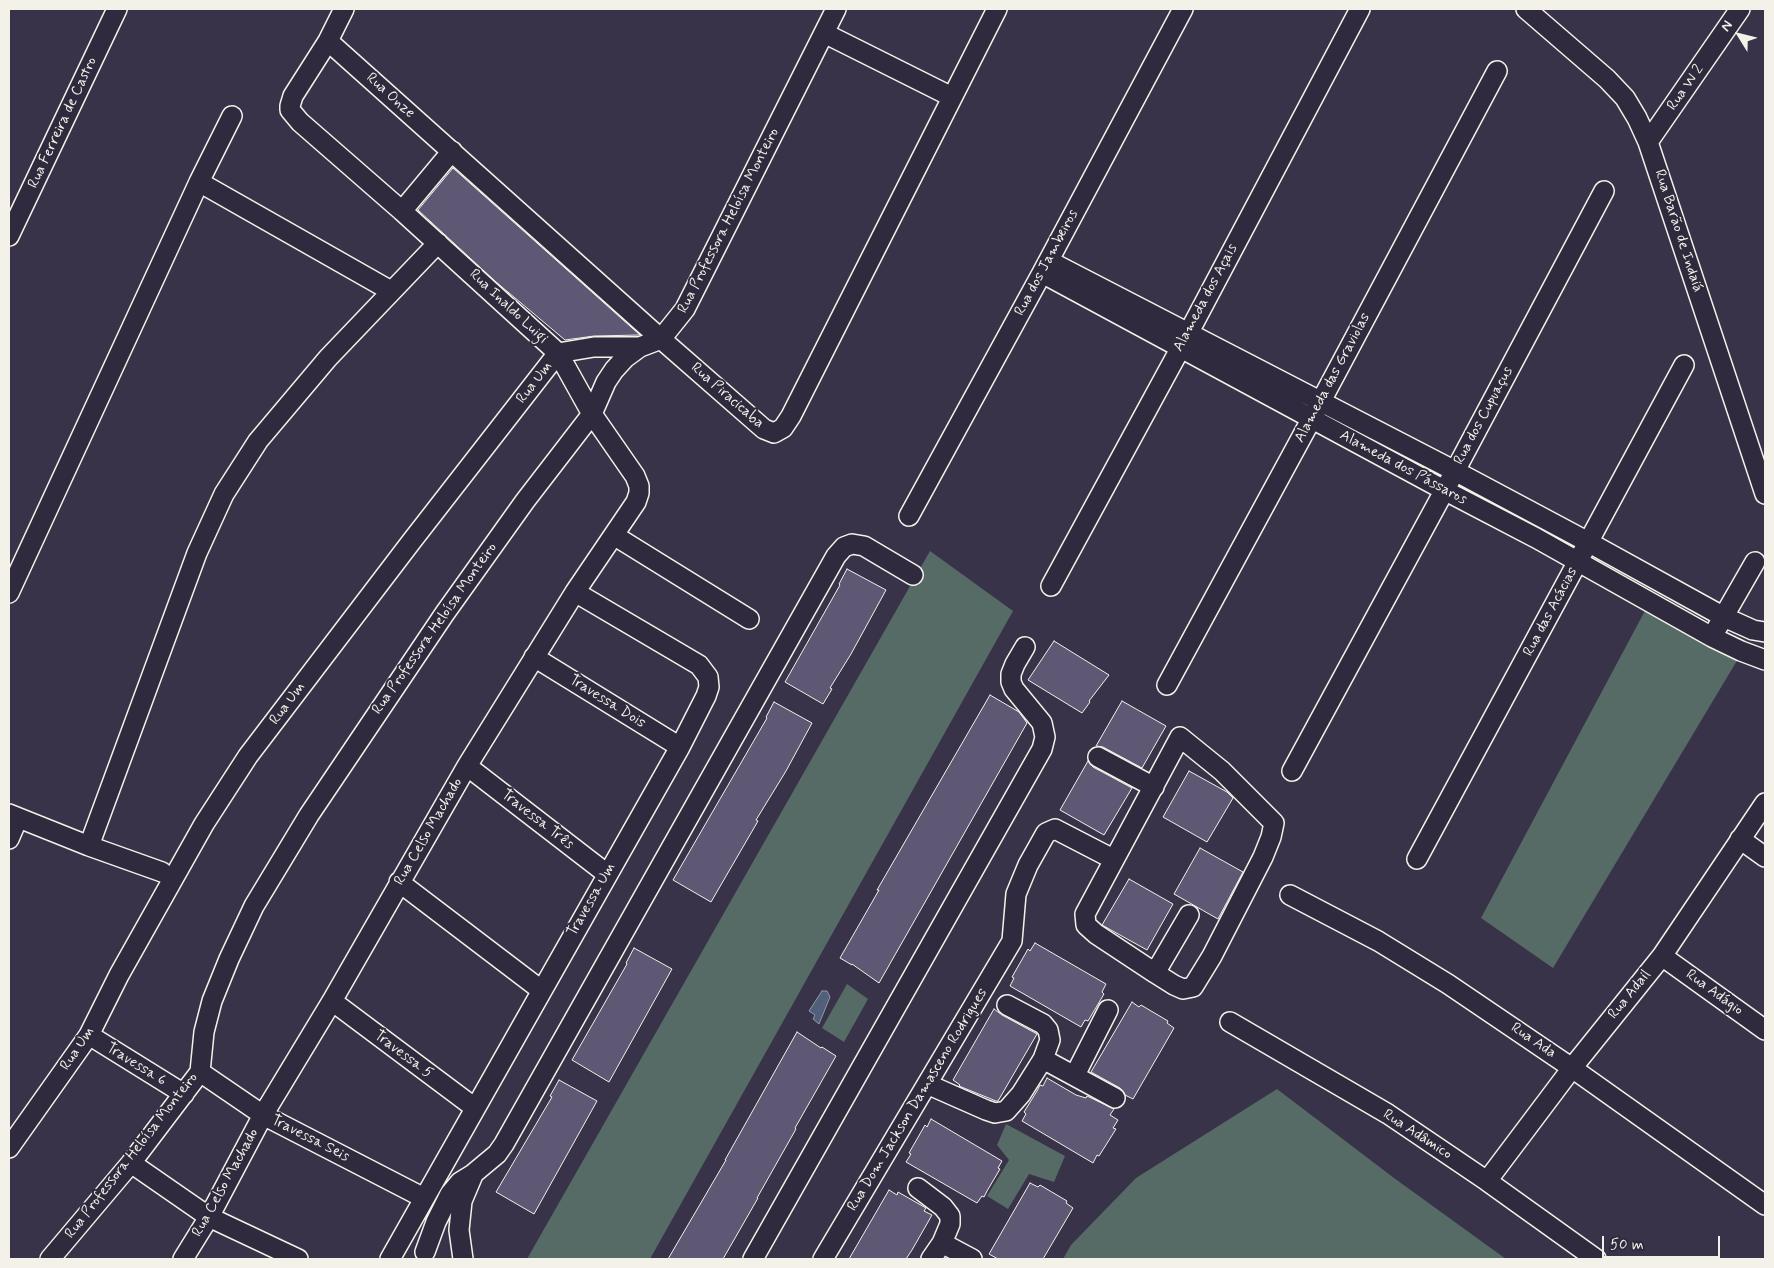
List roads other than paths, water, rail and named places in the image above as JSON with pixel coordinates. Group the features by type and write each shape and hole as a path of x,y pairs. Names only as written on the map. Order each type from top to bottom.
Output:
{"street":[{"name":"Rua Ferreira de Castro","path":"9,236 117,9"},
{"path":"328,41 344,9"},
{"name":"Rua Professora Heloísa Monteiro","path":"50,1259 131,1163 200,1072 204,1032 212,1001 254,906 281,858 445,613 525,501 592,414 606,382 614,370 640,347 661,339 686,309 836,9"},
{"name":"Rua Piracicaba","path":"452,151 661,339 764,429 774,433 783,428 791,416 997,9"},
{"name":"Rua dos Jambeiros","path":"909,516 1046,268 1183,9"},
{"name":"Alameda dos Açais","path":"1051,586 1360,9"},
{"name":"Rua Barão de Indaiá","path":"1526,9 1607,79 1625,98 1637,118 1648,142 1765,494"},
{"name":"Rua W 2","path":"1648,142 1740,9"},
{"path":"824,33 952,97"},
{"name":"Rua Onze","path":"328,41 452,151"},
{"name":"Rua Inaldo Luigi","path":"328,41 293,96 290,106 293,115 438,243 558,353 592,414"},
{"name":"Alameda das Graviolas","path":"1167,685 1312,418 1497,70"},
{"path":"9,593 199,182 232,116"},
{"path":"404,213 452,151"},
{"path":"199,182 391,291"},
{"name":"Rua dos Cupuaçus","path":"1292,771 1604,192"},
{"path":"89,846 197,553 224,494 258,441 328,358 438,243"},
{"name":"Alameda dos Pássaros","path":"1046,268 1184,340 1321,401 1588,542 1724,617 1753,630 1765,632"},
{"name":"Alameda dos Pássaros","path":"1184,340 1312,418 1712,637 1765,660"},
{"name":"Rua Um","path":"9,1148 89,1035 119,975 204,824 248,756 558,353 594,347 640,347"},
{"name":"Rua das Acácias","path":"1417,859 1684,365"},
{"name":"Rua Celso Machado","path":"183,1259 209,1217 263,1115 332,1001 467,766 534,657 636,502 639,486 636,476 592,414"},
{"path":"614,536 749,620"},
{"path":"404,1236 429,1256 436,1222 450,1194 460,1182 497,1154 504,1144 836,556 844,547 852,544 864,546 913,575"},
{"path":"1712,637 1755,562"},
{"name":"Travessa Um","path":"390,1259 680,747 709,687 708,677 699,665 576,592"},
{"path":"753,1259 1042,749 1045,737 1042,723 1014,690 1011,682 1011,674 1015,664 1025,647"},
{"name":"Travessa Dois","path":"534,657 680,747"},
{"path":"1180,737 1222,770 1274,823 1271,836 1259,865 1212,956 1193,987 1183,989 1174,986 1096,934 1086,925 1085,914 1154,787 1180,737"},
{"path":"1098,757 1154,787"},
{"name":"Travessa Três","path":"467,766 607,874"},
{"name":"Rua Adail","path":"1487,1181 1572,1068 1662,956 1765,803"},
{"path":"9,839 14,816 89,846 162,872"},
{"name":"Rua Dom Jackson Damasceno Rodrigues","path":"823,1259 1012,941 1016,894 1028,865 1046,833 1056,828 1113,860"},
{"path":"1740,839 1765,857"},
{"path":"399,882 541,990"},
{"name":"Rua Ada","path":"1290,895 1378,941 1448,984 1572,1068 1765,1205"},
{"path":"1155,973 1189,915"},
{"name":"Rua Adágio","path":"1662,956 1765,1030"},
{"name":"Travessa 5","path":"332,1001 475,1108"},
{"path":"928,1084 995,1113 1006,1111 1021,1094 1043,1060 1050,1040 1048,1030 1043,1024 1007,1005"},
{"path":"1075,1076 1108,1010"},
{"name":"Rua Adâmico","path":"1230,1022 1388,1114 1487,1181 1596,1259"},
{"name":"Travessa 6","path":"89,1035 184,1094"},
{"path":"1043,1060 1115,1098"},
{"name":"Travessa Seis","path":"200,1072 263,1115 424,1198"},
{"path":"131,1163 209,1217 298,1259"},
{"path":"463,1259 459,1230 462,1201 473,1174"},
{"path":"918,1188 950,1216 950,1224 942,1243 931,1259"},
{"path":"942,1243 972,1259"}],"water":[{"path":"822,991 827,991 830,997 819,1024 813,1019 815,1015 809,1011"}]}
